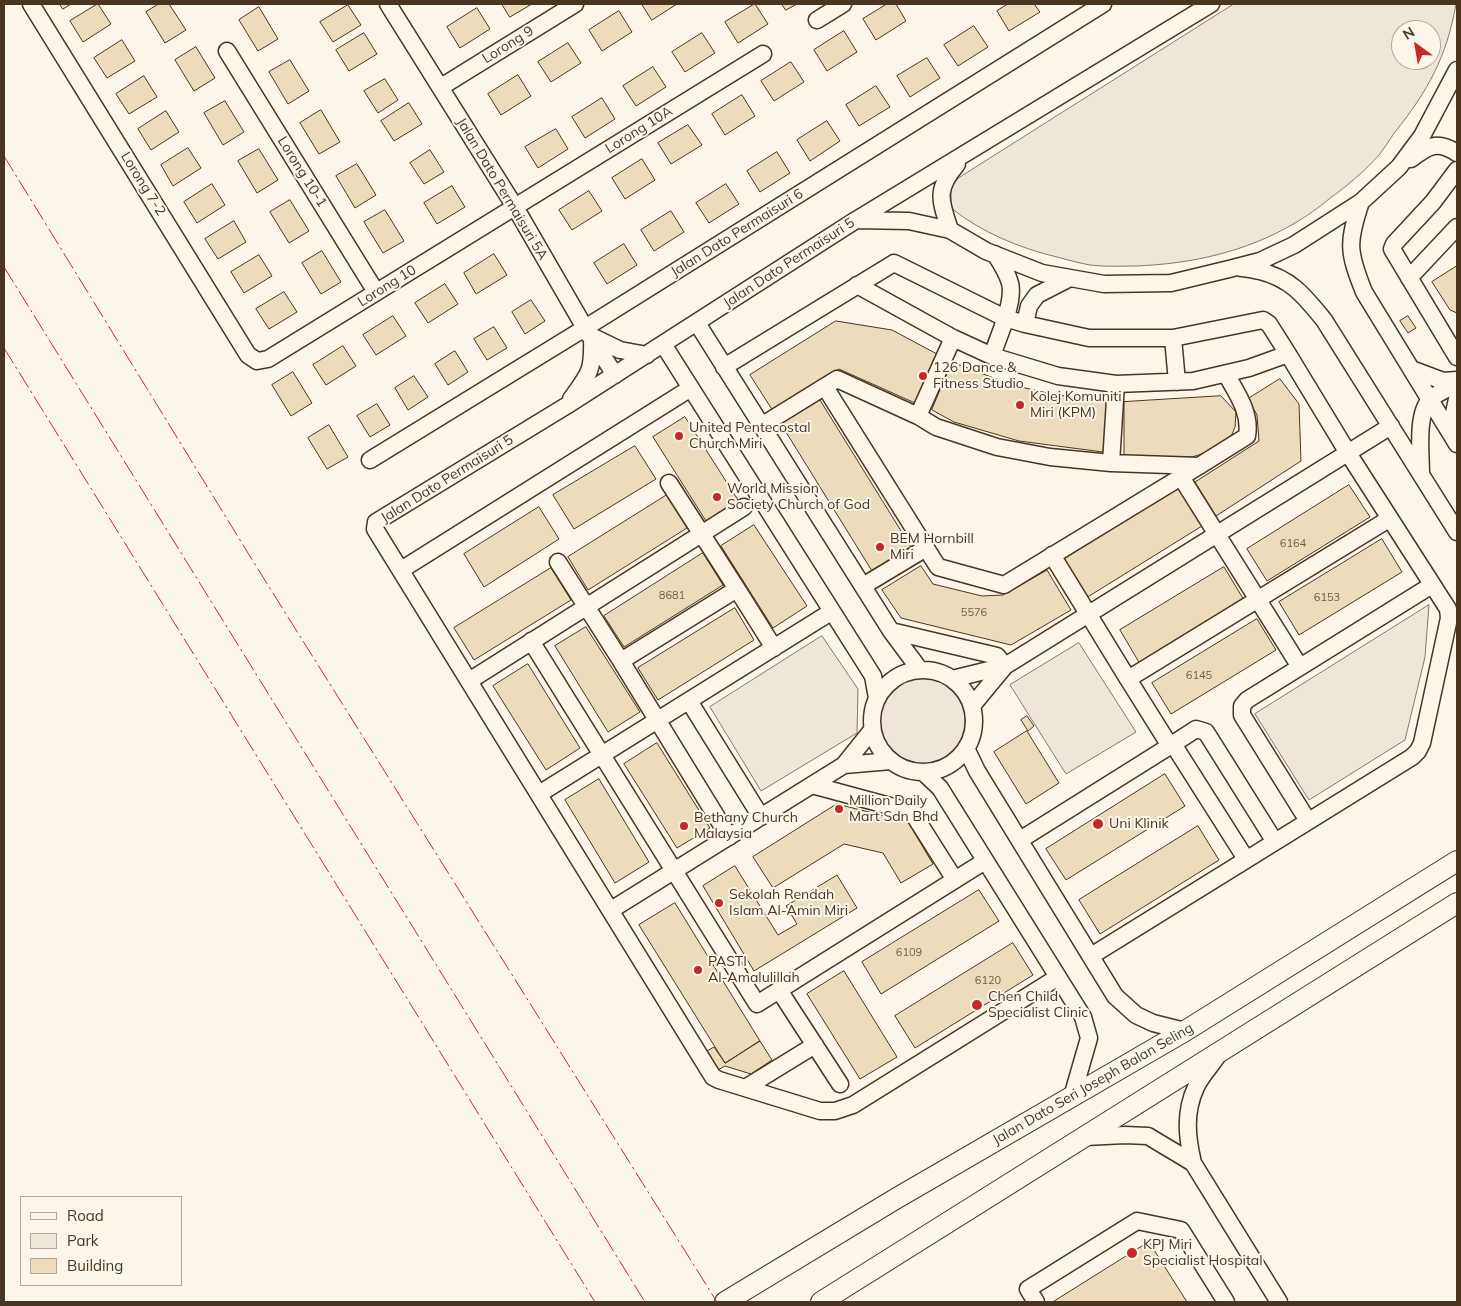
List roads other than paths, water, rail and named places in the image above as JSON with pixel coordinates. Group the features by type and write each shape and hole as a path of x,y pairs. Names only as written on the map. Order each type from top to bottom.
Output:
{"main road":[{"name":"Jalan Dato Seri Joseph Balan Seling","path":"726,1302 897,1198 1185,1031 1457,861"},
{"path":"821,1302 1457,903"}],"street":[{"name":"Lorong 7-2","path":"32,4 248,355 257,361"},
{"name":"Jalan Dato Permaisuri 5A","path":"388,4 515,207 615,375"},
{"name":"Lorong 9","path":"441,87 575,4"},
{"path":"817,20 843,4"},
{"name":"Jalan Dato Permaisuri 6","path":"370,460 589,334 1102,4"},
{"name":"Jalan Dato Permaisuri 5","path":"401,570 374,530 376,522 566,406 856,220 1211,4"},
{"name":"Lorong 10-1","path":"227,52 376,292"},
{"name":"Lorong 10A","path":"515,207 763,54"},
{"path":"1399,167 1422,136 1457,70"},
{"path":"856,220 909,221 950,230 995,254 1042,273 1104,284 1171,283 1260,260 1294,245 1361,202 1399,167 1429,146 1440,145 1457,153"},
{"path":"950,230 943,209 941,191 946,177 963,156"},
{"path":"1457,170 1433,202 1392,247 1393,252 1457,357"},
{"path":"1361,202 1354,222 1350,246 1354,265 1364,292 1454,438"},
{"name":"Lorong 10","path":"257,361 268,359 515,207"},
{"path":"1409,278 1457,229"},
{"path":"992,356 1005,318 1010,295 1010,284 1005,270 995,254"},
{"path":"724,367 894,263 1005,318 1089,338 1173,338 1263,320 1269,324 1448,610 1449,618 1422,744 1412,757 1091,956"},
{"path":"1230,269 1245,268 1268,273 1289,282 1300,291 1324,320 1457,532"},
{"path":"1024,324 1029,306 1038,295 1070,278"},
{"path":"857,285 953,338 992,356 1058,376 1116,384 1193,381 1249,368 1288,354"},
{"path":"696,323 891,631 920,670"},
{"path":"589,334 620,350 647,355"},
{"path":"566,406 590,374 593,357 589,334"},
{"path":"918,416 953,338"},
{"path":"1173,338 1177,382"},
{"path":"663,344 873,676 877,698"},
{"path":"1411,369 1443,381 1457,380"},
{"path":"824,386 938,567 1004,585 1247,436 1247,414 1226,374"},
{"path":"761,426 837,379 918,416 936,427 997,448 1050,457 1111,463 1199,466"},
{"path":"1111,463 1116,384"},
{"path":"1421,474 1422,422 1425,407 1430,399 1457,384"},
{"path":"691,388 401,570 708,1071 712,1077 719,1080 820,1111 835,1111 853,1105 1058,977"},
{"path":"1454,438 1457,399"},
{"path":"972,706 1006,666 1391,426"},
{"path":"1181,477 1300,667"},
{"path":"668,483 774,648"},
{"path":"469,681 744,507"},
{"path":"1128,679 1389,518"},
{"path":"863,586 926,548"},
{"path":"1052,555 1128,679 1246,859"},
{"path":"558,562 729,837"},
{"path":"1308,821 1242,715 1242,706 1247,700 1432,585"},
{"path":"620,661 737,589"},
{"path":"539,794 831,612"},
{"path":"891,631 997,656 1006,666"},
{"path":"531,641 672,871 757,1004 985,861"},
{"path":"952,679 1006,666"},
{"path":"920,670 937,672 952,679 964,691 972,706 974,720 972,734 966,748 955,760 940,769 923,772 906,769 891,761 882,752 872,730 872,713 877,698 888,684 903,674 920,670"},
{"path":"689,701 761,817"},
{"path":"1020,840 1196,729 1206,732 1275,842"},
{"path":"611,910 844,766 872,730"},
{"path":"966,748 977,771 1115,996 1136,1015 1153,1023 1185,1031"},
{"path":"844,766 891,761"},
{"path":"923,772 940,788 1084,1017 1089,1038 1072,1097"},
{"path":"812,785 912,812 955,880"},
{"path":"779,990 840,1084"},
{"path":"745,1088 815,1045"},
{"path":"1220,1052 1196,1086 1187,1113 1188,1139 1193,1163 1274,1301"},
{"path":"1085,1137 1148,1136 1193,1163"},
{"path":"1036,1302 1028,1289 1137,1220 1181,1230 1226,1302"}],"place":[{"name":"126 Dance & Fitness Studio","path":"923,376"},
{"name":"Kolej Komuniti Miri (KPM)","path":"1020,405"},
{"name":"United Pentecostal Church Miri","path":"679,436"},
{"name":"World Mission Society Church of God","path":"717,497"},
{"name":"BEM Hornbill Miri","path":"880,547"},
{"name":"Million Daily Mart Sdn Bhd","path":"839,809"},
{"name":"Uni Klinik","path":"1098,824"},
{"name":"Bethany Church Malaysia","path":"684,826"},
{"name":"Sekolah Rendah Islam Al-Amin Miri","path":"719,903"},
{"name":"PASTI Al-Amalulillah","path":"698,970"},
{"name":"Chen Child Specialist Clinic","path":"977,1005"},
{"name":"KPJ Miri Specialist Hospital","path":"1132,1253"}]}
